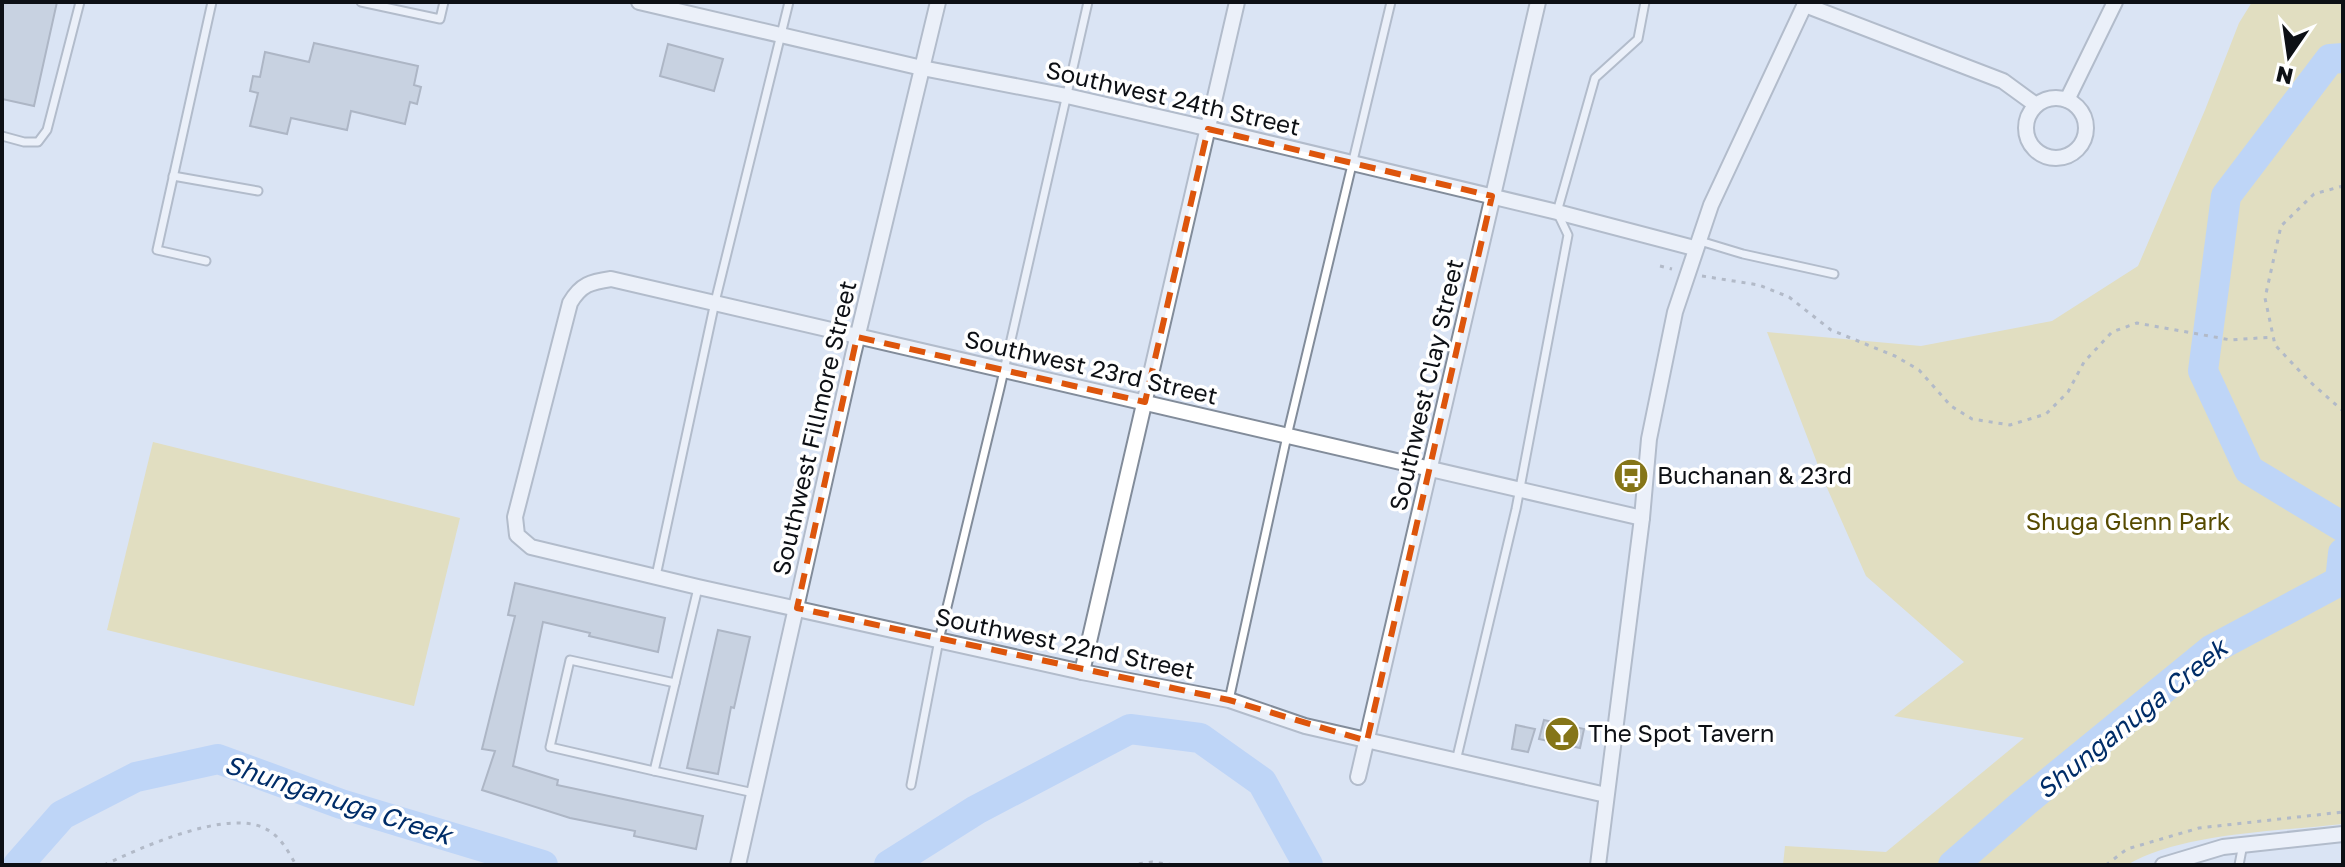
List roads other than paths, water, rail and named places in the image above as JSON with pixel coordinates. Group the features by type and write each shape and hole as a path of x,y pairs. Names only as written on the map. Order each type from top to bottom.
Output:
{"street":[{"name":"Southwest 24th Street","path":"639,2 922,68 1067,96 1696,244"},
{"name":"Southwest Fillmore Street","path":"740,858 857,337 938,2"},
{"path":"1082,672 1237,2"},
{"name":"Southwest Clay Street","path":"1358,777 1538,2"},
{"path":"2067,100 2115,2"},
{"path":"1598,865 1642,518 1649,439 1660,378 1687,272 1711,205 1806,3 2003,81 2036,105"},
{"path":"2047,99 2067,100 2080,109 2087,126 2083,143 2066,157 2054,158 2039,153 2029,141 2026,127 2029,114 2036,105 2047,99"},
{"name":"Southwest 23rd Street","path":"517,535 515,517 570,303 577,291 590,282 611,279 1642,518"},
{"name":"Southwest 22nd Street","path":"517,535 531,547 698,587 1082,672 1229,700 1305,726 1606,795"},
{"path":"2163,865 2223,847 2343,834"}],"lane":[{"path":"2,136 24,142 38,142 44,136 80,2"},
{"path":"206,261 157,250 212,2"},
{"path":"361,2 440,19 444,2"},
{"path":"656,576 715,302 789,2"},
{"path":"911,785 939,640 1005,370 1088,2"},
{"path":"1229,700 1287,436 1391,2"},
{"path":"1456,762 1520,489 1568,235 1557,212 1595,78 1638,39 1645,2"},
{"path":"173,176 258,191"},
{"path":"1696,244 1834,274"},
{"path":"654,771 698,587"},
{"path":"675,683 570,660 550,747 754,793"},
{"path":"2239,865 2243,844"}],"waterway":[{"name":"Shunganuga Creek","path":"2343,58 2330,59 2226,196 2203,371 2249,470 2343,527"},
{"name":"Shunganuga Creek","path":"1953,865 2211,650 2340,581 2343,553"},
{"name":"Shunganuga Creek","path":"889,865 976,810 1130,729 1200,738 1262,782 1308,865"},
{"name":"Shunganuga Creek","path":"18,865 62,815 136,777 218,759 341,804 543,865"}],"place":[{"name":"Buchanan & 23rd","path":"1631,476"},
{"name":"The Spot Tavern","path":"1562,734"}],"park label":[{"name":"Shuga Glenn Park","path":"2128,522"}]}
